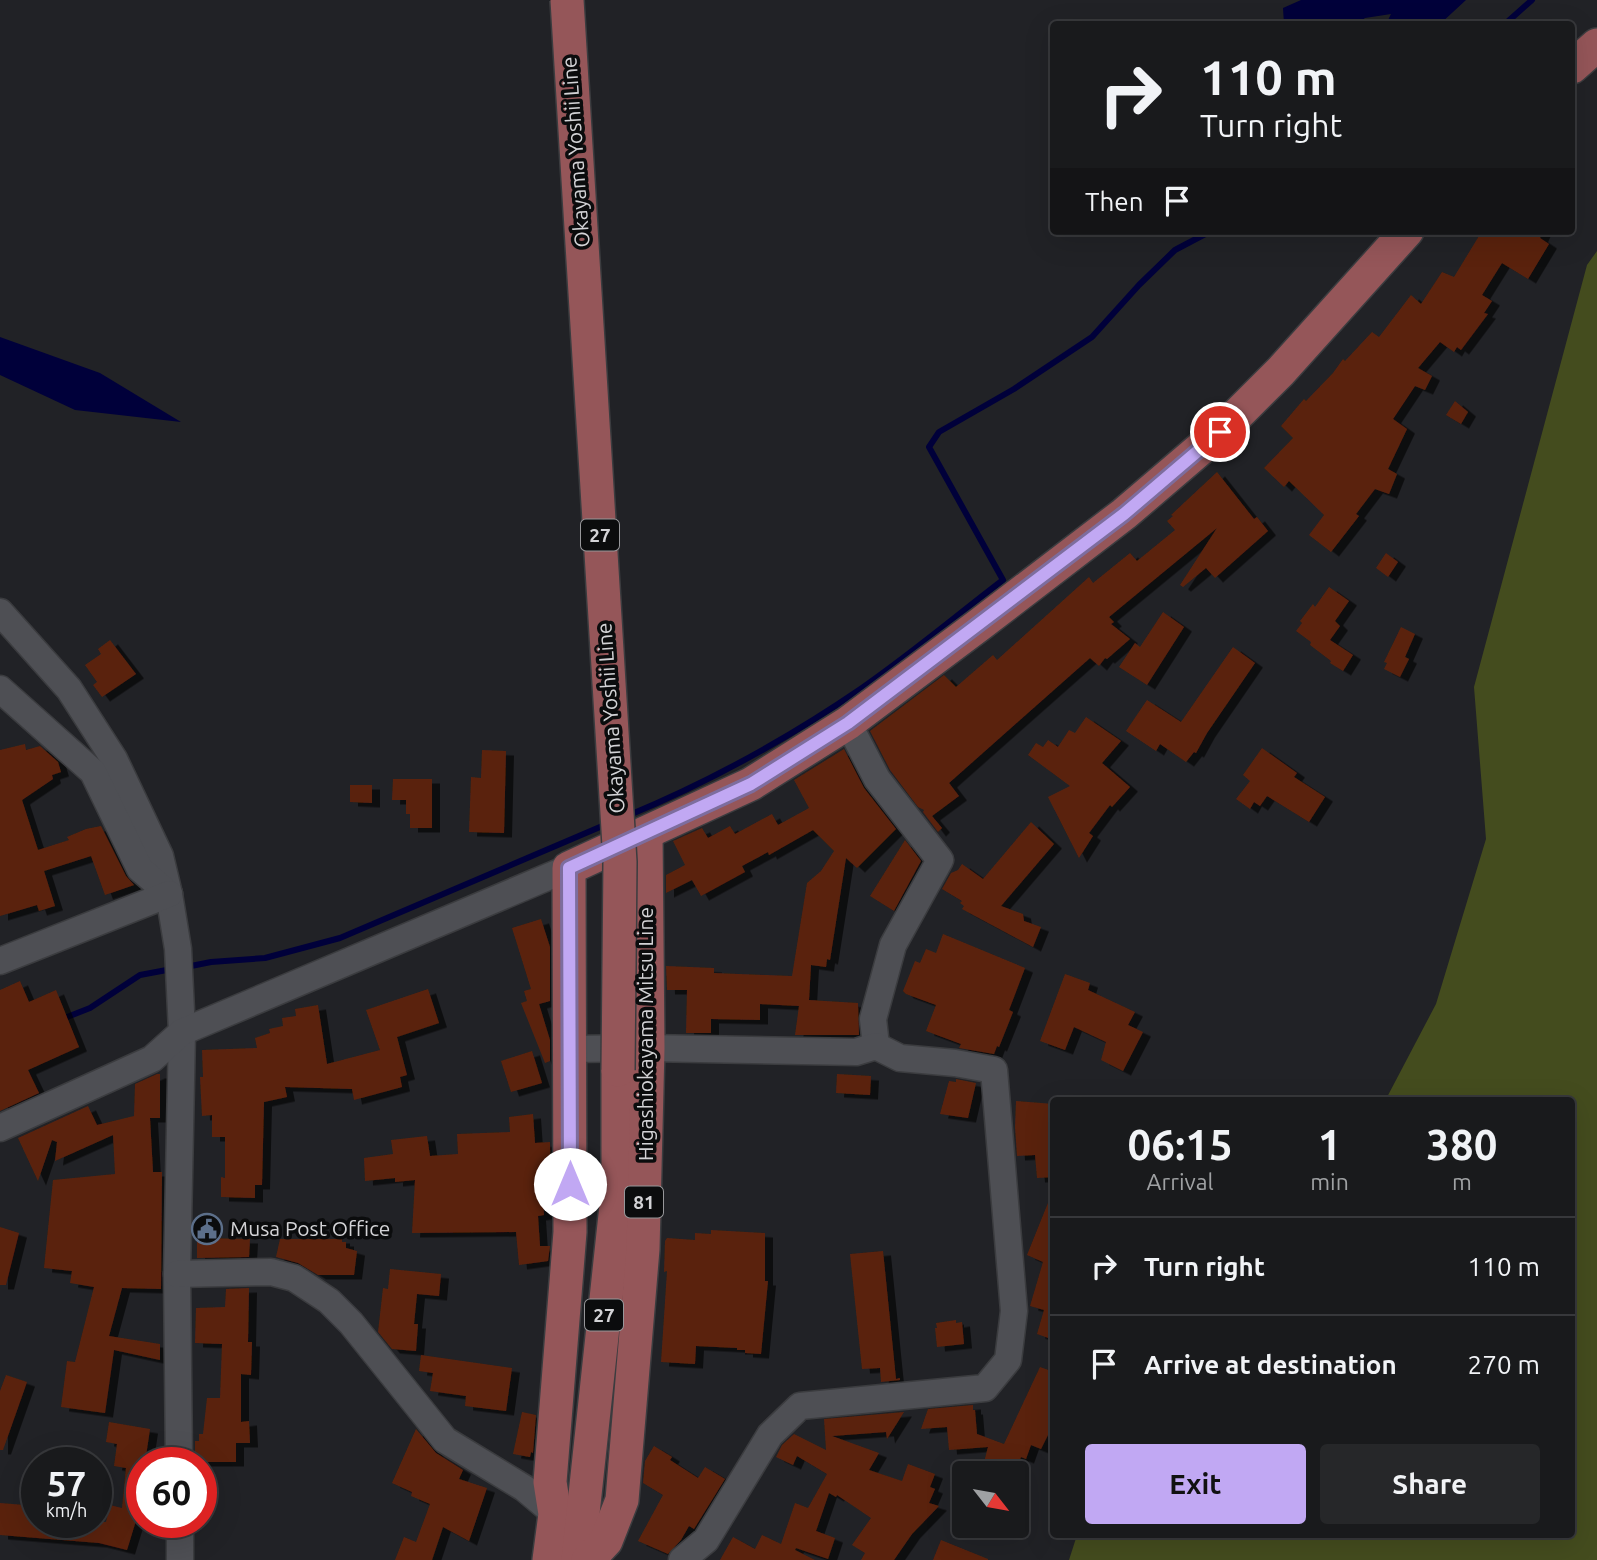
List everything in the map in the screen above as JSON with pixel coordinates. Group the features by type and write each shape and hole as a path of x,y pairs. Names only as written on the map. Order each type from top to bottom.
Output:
{"main road":[{"name":"Okayama Yoshii Line","path":"567,0 620,862 618,1187 569,1514 578,1560"},
{"path":"1575,64 1597,45"},
{"path":"549,1560 569,1514 550,1482 570,1232 569,868 751,784 848,723 1124,514 1220,432 1281,371 1403,235"},
{"name":"Higashiokayama Mitsu Line","path":"588,1560 606,1541 622,1500 642,1249 648,1048 646,833"}],"street":[{"path":"0,612 69,689 114,759 160,856 169,894 178,949 182,1032 177,1274 179,1447"},
{"path":"0,689 93,772 140,869 169,894"},
{"path":"848,723 877,779 940,860 893,944 873,1019 876,1046"},
{"path":"0,1128 152,1059 182,1032 569,868"},
{"path":"0,961 169,894"},
{"path":"570,1049 856,1052 876,1046 900,1058 994,1070 1014,1311 1008,1360 985,1388 800,1406 770,1435 706,1540 682,1560"},
{"path":"177,1274 271,1272 294,1278 329,1301 351,1323 445,1440 569,1514"},
{"path":"180,1538 180,1560"}],"green space":[{"path":"1597,251 1597,1560 1069,1560 1076,1538 1575,1538 1575,1097 1387,1097 1436,1004 1486,839 1474,687 1587,265"}],"shaded area":[{"path":"1301,0 1466,0 1443,21 1388,21 1391,14 1361,21 1284,21 1283,8"},
{"path":"0,337 100,373 181,422 75,410 0,375"}],"building":[{"path":"1480,235 1541,235 1540,238 1549,244 1528,279 1502,263 1482,295 1492,301 1484,313 1488,314 1461,350 1457,347 1454,352 1440,342 1418,368 1432,376 1425,390 1415,386 1393,419 1407,429 1388,469 1397,474 1389,494 1375,489 1356,514 1359,516 1331,552 1309,535 1324,515 1289,481 1284,487 1264,468 1293,438 1281,426 1304,399 1306,401 1343,359 1345,361 1372,332 1379,337 1411,295 1421,304 1442,272 1454,277"},
{"path":"1455,401 1468,412 1461,424 1446,415"},
{"path":"1217,472 1254,519 1257,517 1268,531 1215,578 1206,568 1183,587 1180,585 1217,528 1109,617 1114,622 1111,624 1130,639 1099,666 1090,658 949,783 959,796 932,816 942,828 938,832 924,810 918,807 890,770 870,731 944,675 956,687 993,655 997,660 1089,577 1093,583 1130,553 1137,561 1175,530 1167,521 1173,516 1171,515"},
{"path":"1386,553 1398,562 1388,577 1376,568"},
{"path":"1329,587 1349,601 1335,621 1340,626 1330,640 1353,655 1343,671 1330,663 1331,661 1310,645 1311,642 1296,631 1302,623 1300,621 1313,604 1315,607"},
{"path":"1163,612 1184,627 1147,685 1119,667 1135,643 1140,647"},
{"path":"1401,627 1415,634 1405,657 1409,659 1400,677 1384,669 1387,663 1384,662"},
{"path":"110,640 136,674 102,697 93,685 97,682 85,665 101,654 98,649"},
{"path":"1233,647 1255,663 1196,753 1186,762 1160,744 1156,751 1126,731 1147,700 1181,722"},
{"path":"1086,717 1121,741 1102,763 1130,787 1112,807 1110,805 1089,833 1093,836 1079,858 1048,797 1070,786 1028,755 1036,743 1043,747 1048,740 1058,747 1069,730 1075,733"},
{"path":"25,744 26,750 40,746 58,762 61,772 52,775 53,779 22,800 38,850 69,840 67,837 86,829 101,826 126,876 134,885 105,895 91,856 44,871 55,906 39,911 37,905 0,916 0,750"},
{"path":"1262,748 1297,773 1294,777 1325,797 1309,822 1267,796 1260,806 1254,802 1250,809 1236,799 1250,781 1243,775"},
{"path":"844,749 864,788 896,829 857,868 846,858 830,960 827,959 826,967 811,965 809,1000 858,1003 859,1035 795,1035 799,1006 760,1004 760,1020 711,1019 711,1033 686,1033 687,990 667,990 666,966 714,968 714,973 792,976 807,883 821,871 834,851 813,830 769,855 768,852 742,866 745,872 701,896 692,880 666,893 666,875 685,865 673,841 702,828 708,838 730,826 735,834 772,814 778,825 809,808 794,780"},
{"path":"482,750 506,751 504,833 469,832 471,777 481,778"},
{"path":"393,779 432,779 432,828 410,828 406,800 392,800"},
{"path":"350,785 372,785 372,803 350,802"},
{"path":"1031,822 1054,844 1001,906 1023,914 1024,921 1041,927 1033,947 962,909 962,901 942,889 951,873 958,870 962,864 983,879"},
{"path":"905,840 921,861 894,911 870,896"},
{"path":"541,919 550,947 550,1001 539,1004 550,1040 550,1061 545,1063 521,1003 527,1001 524,991 531,989 512,928"},
{"path":"943,934 1025,968 1009,1010 1013,1012 994,1054 959,1048 961,1044 926,1031 936,1005 903,991 915,961 920,963 926,949 936,953"},
{"path":"1065,974 1090,983 1088,990 1135,1012 1128,1025 1143,1032 1123,1071 1101,1060 1106,1042 1074,1027 1065,1050 1040,1041"},
{"path":"20,981 29,1002 56,990 79,1047 28,1070 39,1093 0,1111 0,990"},
{"path":"428,989 439,1023 397,1037 407,1075 400,1077 402,1087 354,1100 352,1089 285,1087 287,1097 264,1102 262,1185 255,1185 255,1198 221,1197 221,1177 225,1178 225,1137 212,1137 212,1115 202,1116 202,1050 257,1048 255,1038 270,1033 269,1029 283,1026 282,1018 296,1016 295,1009 318,1005 327,1064 380,1050 366,1010"},
{"path":"532,1051 542,1083 511,1092 501,1061"},
{"path":"160,1074 160,1118 150,1118 153,1172 162,1172 161,1289 122,1288 109,1336 160,1344 160,1360 114,1350 105,1413 61,1407 67,1361 75,1362 94,1287 70,1283 72,1271 44,1268 53,1180 115,1174 113,1135 55,1161 57,1142 52,1140 38,1181 18,1138 88,1106 97,1125 134,1116 135,1084"},
{"path":"837,1074 871,1076 870,1095 836,1093"},
{"path":"956,1079 976,1083 968,1118 940,1114 949,1081 956,1082"},
{"path":"1016,1101 1050,1104 1050,1177 1037,1178 1035,1155 1017,1156"},
{"path":"533,1114 535,1143 550,1142 551,1199 543,1200 544,1215 538,1216 540,1246 550,1246 548,1261 519,1265 516,1232 412,1233 415,1180 395,1182 395,1178 365,1181 364,1158 393,1154 391,1140 427,1136 430,1156 458,1154 457,1134 510,1132 509,1117"},
{"path":"1050,1198 1050,1339 1037,1334 1044,1310 1030,1306 1043,1262 1027,1255"},
{"path":"0,1227 19,1233 6,1285 0,1285"},
{"path":"711,1230 765,1233 765,1281 768,1281 761,1354 745,1353 745,1350 737,1348 696,1346 695,1364 661,1362 667,1271 664,1272 665,1241 667,1238 695,1240 695,1233 711,1234"},
{"path":"197,1238 250,1239 249,1257 197,1258"},
{"path":"280,1239 342,1239 342,1242 346,1242 346,1248 357,1251 354,1275 318,1275 298,1263 276,1257"},
{"path":"883,1251 896,1379 900,1380 881,1382 880,1368 862,1369 850,1254"},
{"path":"390,1269 441,1274 439,1296 417,1294 414,1324 418,1324 416,1351 392,1349 378,1332 383,1288 388,1289"},
{"path":"249,1288 248,1342 252,1342 251,1375 241,1374 241,1422 249,1421 250,1443 236,1443 236,1462 217,1462 217,1447 195,1447 199,1434 203,1434 207,1398 220,1398 222,1344 195,1343 196,1308 225,1307 226,1289"},
{"path":"956,1320 956,1323 962,1322 964,1344 937,1347 936,1323"},
{"path":"421,1355 512,1368 506,1411 465,1406 466,1396 430,1391 433,1373 419,1371"},
{"path":"1040,1367 1050,1371 1050,1431 1041,1449 1031,1445 1026,1459 1021,1457 1020,1461 984,1461 988,1447 949,1450 947,1427 921,1429 928,1409 973,1405 977,1434 1004,1444"},
{"path":"6,1375 27,1382 3,1450 0,1450 0,1391"},
{"path":"522,1412 536,1415 533,1453 531,1452 530,1457 513,1454"},
{"path":"904,1412 887,1439 886,1432 832,1436 879,1453 869,1470 902,1481 908,1464 935,1474 930,1487 935,1489 929,1503 939,1506 912,1534 894,1560 861,1560 865,1553 852,1545 871,1518 837,1495 836,1497 829,1493 816,1531 835,1538 828,1559 796,1548 795,1550 815,1560 720,1560 733,1537 755,1549 762,1535 781,1544 795,1503 808,1508 827,1474 797,1456 793,1465 776,1457 782,1445 794,1434 826,1450 824,1419"},
{"path":"109,1422 150,1429 147,1447 126,1447 126,1468 114,1466 117,1444 106,1442"},
{"path":"416,1429 436,1453 463,1470 459,1479 487,1488 469,1541 443,1527 432,1560 395,1560 404,1537 416,1542 430,1504 411,1496 412,1492 392,1483"},
{"path":"654,1446 698,1478 705,1467 725,1479 694,1529 689,1526 668,1554 638,1541 663,1495 643,1483 645,1461"},
{"path":"126,1468 126,1538 131,1538 127,1550 99,1543 37,1538 112,1538 112,1506 122,1508"},
{"path":"0,1503 21,1505 21,1537 0,1535"},
{"path":"941,1540 988,1559 988,1560 933,1560"}],"waterway":[{"path":"1508,21 1532,0"},
{"path":"627,816 718,774 806,724 880,675 1003,580 929,447 939,432 1014,389 1092,337 1175,250 1203,235"},
{"path":"186,967 211,962 265,958 340,938 607,824"},
{"path":"62,1019 90,1008 140,975 172,969"}],"place":[{"name":"Musa Post Office","path":"207,1229"}],"route":[{"path":"570,1184 569,868 751,784 848,723 1124,514 1220,432"}]}
